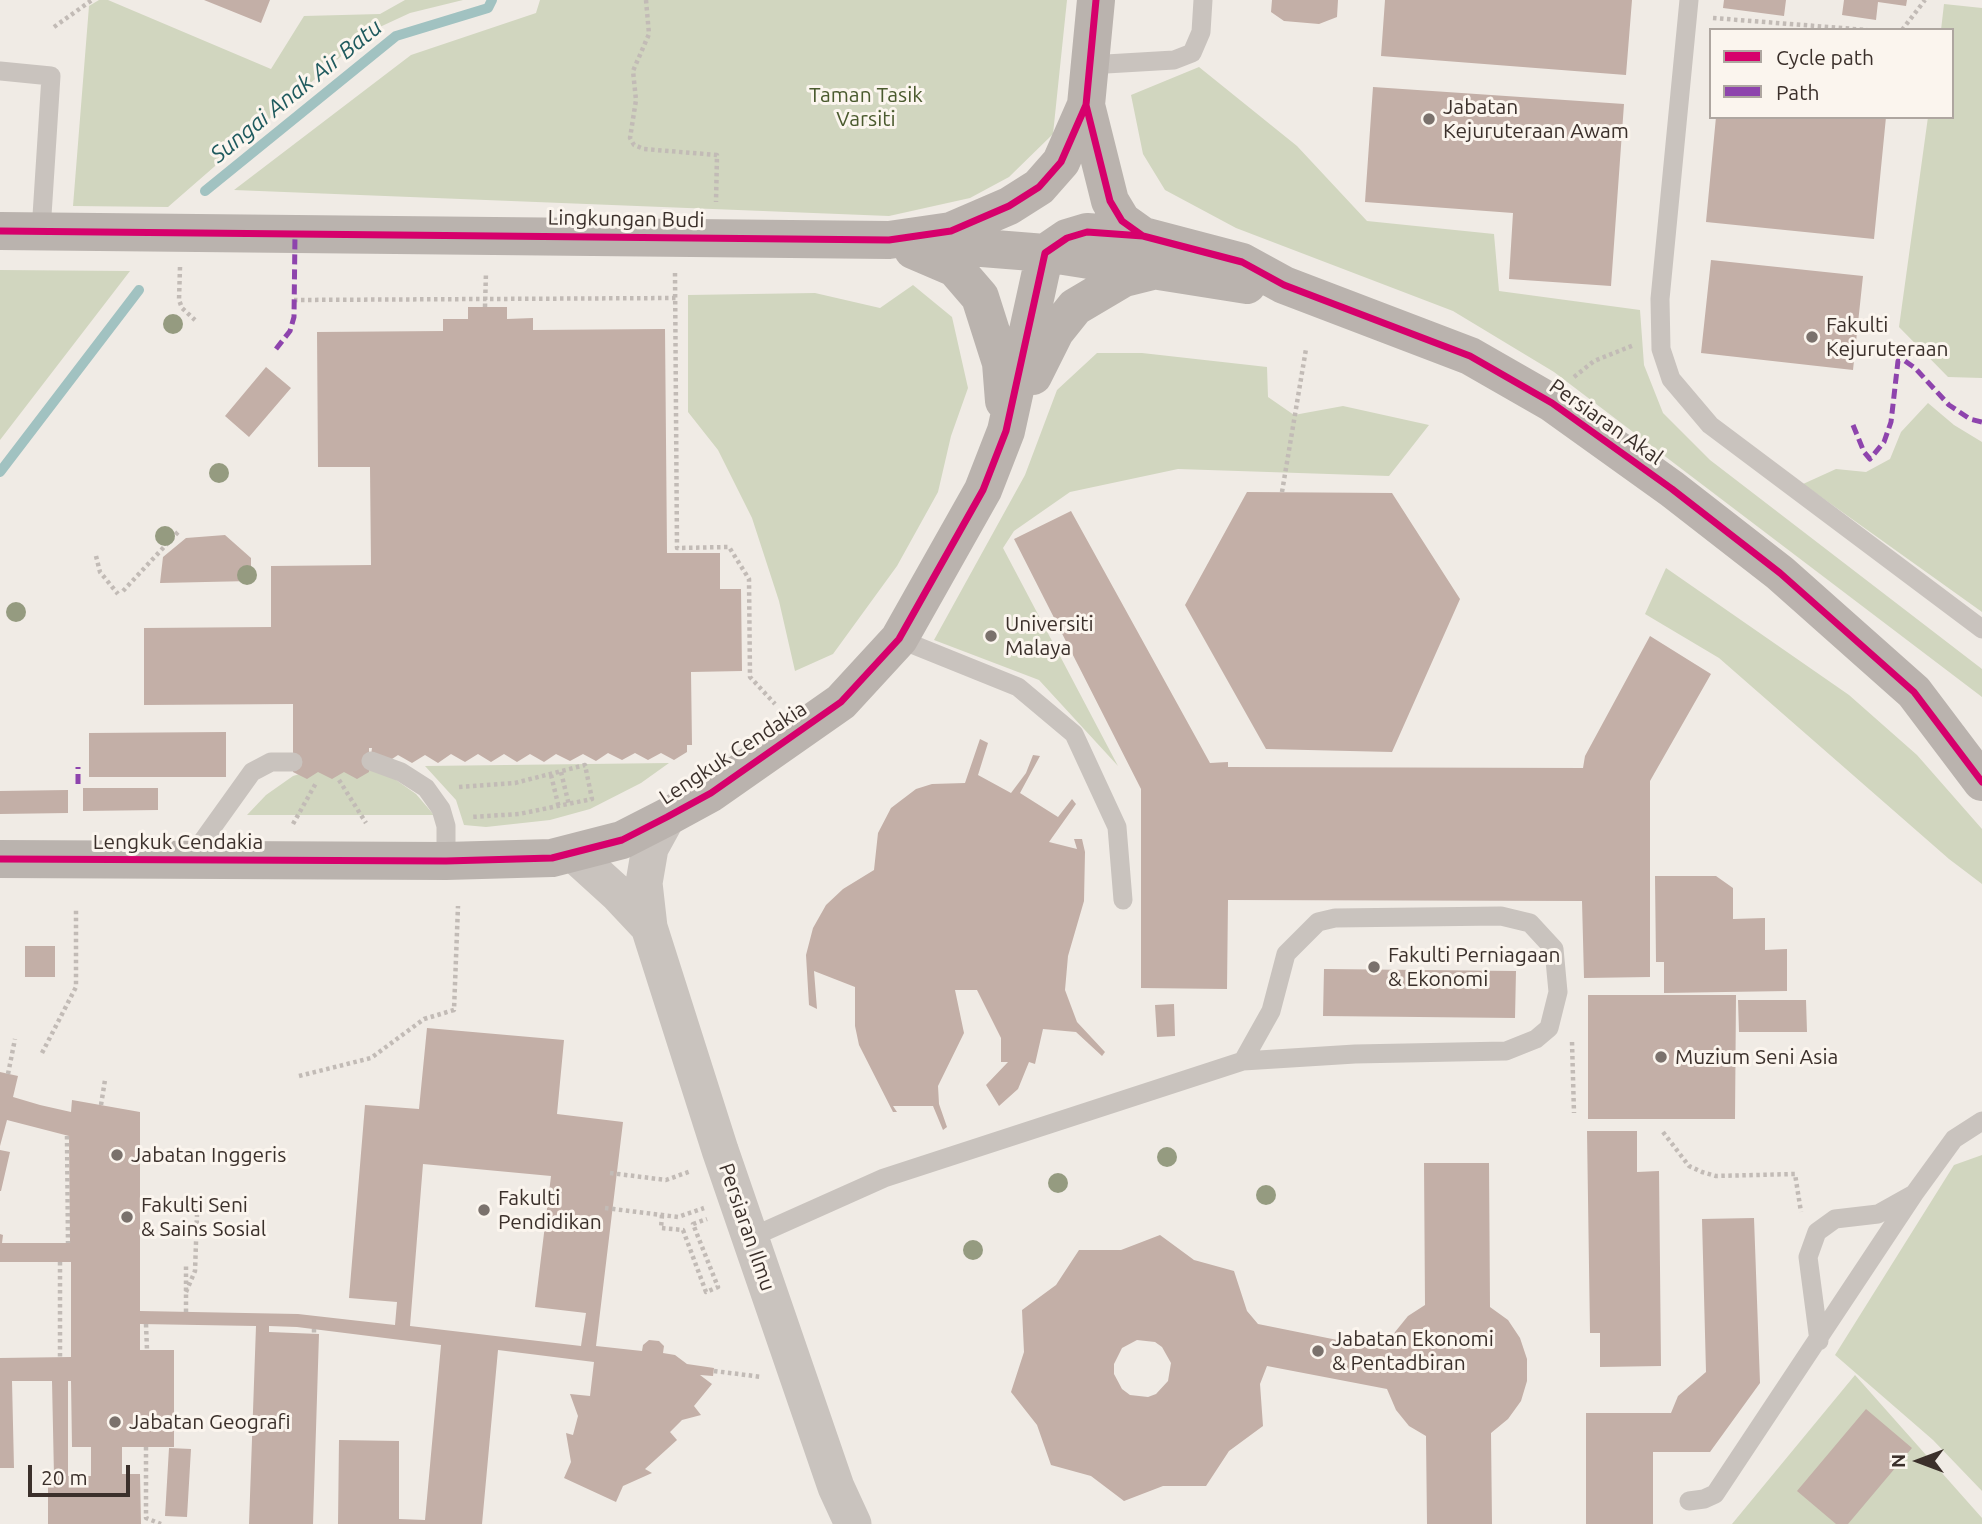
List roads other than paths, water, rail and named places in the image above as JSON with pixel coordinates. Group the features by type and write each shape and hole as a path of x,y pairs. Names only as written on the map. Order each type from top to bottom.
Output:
{"street":[{"name":"Lingkungan Budi","path":"889,240 951,231 982,220 1039,187 1061,162 1086,105 1096,0"},
{"name":"Persiaran Akal","path":"1086,105 1110,201 1150,253"},
{"name":"Lingkungan Budi","path":"0,231 889,240 1045,253"},
{"path":"889,240 955,268 980,297 1002,363 1006,432"},
{"name":"Persiaran Akal","path":"1045,253 1150,253 1231,285 1284,285 1470,356 1563,411 1672,489 1780,573 1914,692 1982,782"},
{"name":"Lengkuk Cendakia","path":"0,859 513,860 574,854 622,840 711,793 841,702 899,639 983,491 1006,432 1045,253"},
{"path":"1006,432 1055,332 1075,307 1124,278 1150,253"},
{"name":"Persiaran Ilmu","path":"667,817 650,848 644,883 649,927 836,1487 853,1524"},
{"name":"Persiaran Ilmu","path":"574,854 649,927"}],"lane":[{"path":"1090,65 1174,60 1192,53 1201,32 1203,0"},
{"path":"1688,8 1660,299 1661,349 1671,379 1710,425 1982,629"},
{"path":"0,71 51,76 41,231"},
{"path":"899,639 1018,687 1074,734 1117,827 1123,900"},
{"path":"371,761 401,772 426,788 441,809 446,826 446,861"},
{"path":"189,860 252,772 271,762 293,762"},
{"path":"751,1237 884,1178 1243,1061 1355,1054 1506,1051 1536,1039 1549,1028 1558,992 1554,949 1530,923 1501,916 1335,918 1318,922 1289,948 1271,1011 1243,1061"},
{"path":"1689,1501 1715,1494 1914,1194 1954,1139 1982,1121"},
{"path":"1819,1341 1808,1257 1817,1232 1835,1219 1878,1214 1914,1194"}],"waterway":[{"name":"Sungai Anak Air Batu","path":"205,191 396,36 488,8 492,0"},
{"name":"Sungai Anak Air Batu","path":"0,472 139,290"}],"place":[{"name":"Jabatan Kejuruteraan Awam","path":"1429,119"},
{"name":"Fakulti Kejuruteraan","path":"1812,337"},
{"name":"Universiti Malaya","path":"991,636"},
{"name":"Fakulti Perniagaan & Ekonomi","path":"1374,967"},
{"name":"Muzium Seni Asia","path":"1661,1057"},
{"name":"Jabatan Inggeris","path":"117,1155"},
{"name":"Fakulti Pendidikan","path":"484,1210"},
{"name":"Fakulti Seni & Sains Sosial","path":"127,1217"},
{"name":"Jabatan Ekonomi & Pentadbiran","path":"1318,1351"},
{"name":"Jabatan Geografi","path":"115,1422"}],"park label":[{"name":"Taman Tasik Varsiti","path":"866,107"}]}
